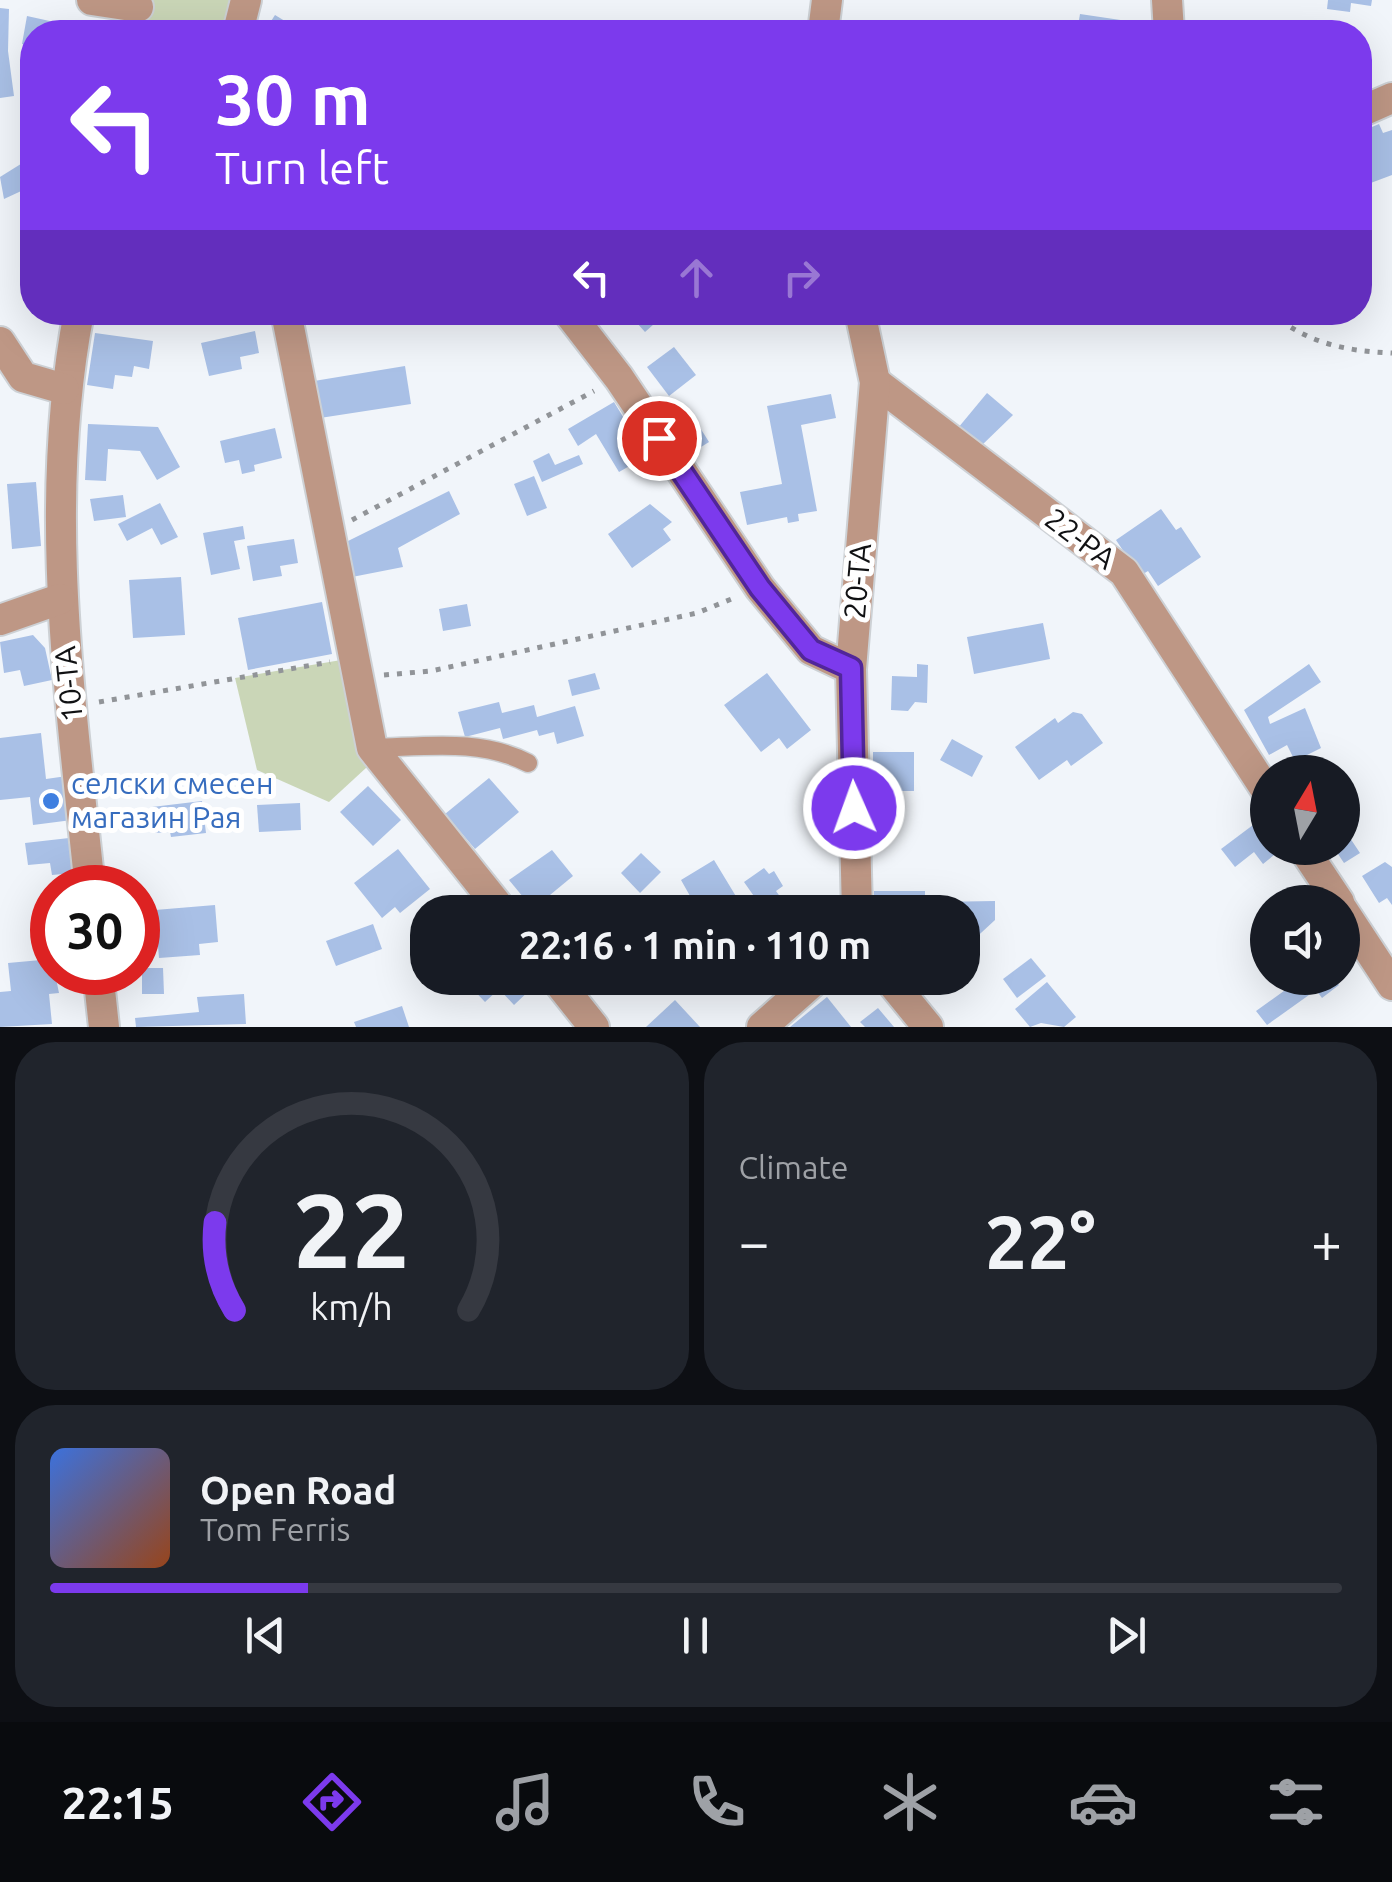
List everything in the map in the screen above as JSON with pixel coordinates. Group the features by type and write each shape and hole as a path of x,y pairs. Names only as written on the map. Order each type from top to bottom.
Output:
{"street":[{"path":"92,0 137,13"},
{"path":"0,342 23,377 64,389 76,325"},
{"path":"288,325 372,748 489,895"},
{"path":"578,325 619,378 760,588 811,650 851,668"},
{"name":"20-ТА","path":"858,895 851,668 875,382 863,325"},
{"name":"22-РА","path":"875,382 1124,572 1250,765"},
{"name":"10-ТА","path":"64,389 60,599 88,865"},
{"path":"0,620 60,599"},
{"path":"1360,936 1392,985"},
{"path":"101,995 104,1027"},
{"path":"569,995 594,1027"},
{"path":"762,1027 798,995"},
{"path":"902,995 928,1027"}],"lane":[{"path":"372,748 492,748 528,763"}],"path":[{"path":"1285,325 1296,335 1356,352 1392,353"},
{"path":"328,532 619,378"},
{"path":"72,707 356,668 431,670 696,613 760,588"}],"green space":[{"path":"145,0 246,0 241,20 138,20"},
{"path":"353,658 379,756 329,802 257,770 235,678"}],"building":[{"path":"1328,0 1372,0 1371,6 1351,3 1350,12 1327,9"},
{"path":"0,8 9,9 8,51 14,96 0,98"},
{"path":"1080,14 1120,20 1079,20"},
{"path":"1379,124 1383,133 1392,130 1392,175 1372,182 1372,127"},
{"path":"20,164 20,192 4,199 0,177"},
{"path":"255,331 259,353 240,357 242,369 209,376 201,343"},
{"path":"95,333 153,341 149,369 134,366 132,377 115,375 113,389 87,385"},
{"path":"674,347 696,375 669,396 647,367"},
{"path":"405,366 411,404 320,418 314,381"},
{"path":"987,393 1013,415 980,447 958,428"},
{"path":"831,394 836,418 801,425 817,511 798,514 799,521 788,523 787,517 747,525 740,492 782,484 767,406"},
{"path":"614,402 647,456 619,472 596,434 578,446 568,429"},
{"path":"687,407 709,442 685,457 663,423"},
{"path":"88,424 158,427 180,467 157,480 140,451 108,449 106,481 85,480"},
{"path":"275,428 282,458 254,465 255,471 242,474 239,460 225,463 220,441"},
{"path":"549,453 555,465 579,455 583,464 542,482 533,461"},
{"path":"534,476 547,508 527,516 514,484"},
{"path":"36,482 41,546 12,549 7,484"},
{"path":"449,491 460,514 398,548 403,567 352,577 346,542"},
{"path":"123,495 126,517 94,521 90,499"},
{"path":"160,503 178,537 161,545 152,528 127,541 118,524"},
{"path":"650,504 672,522 663,529 671,540 632,568 608,534"},
{"path":"1161,509 1176,530 1181,527 1201,557 1158,586 1148,571 1140,576 1116,540"},
{"path":"243,526 245,539 234,541 240,569 211,575 203,533"},
{"path":"294,539 298,563 280,566 282,576 253,581 247,546"},
{"path":"181,577 185,635 133,638 129,580"},
{"path":"322,602 332,654 248,670 238,618"},
{"path":"467,604 471,626 443,631 439,609"},
{"path":"1043,623 1050,659 974,674 967,637"},
{"path":"33,635 45,648 52,680 24,686 20,670 4,673 0,642"},
{"path":"917,664 928,665 927,703 915,702 908,711 891,710 892,676 917,677"},
{"path":"1309,664 1321,682 1268,717 1270,724 1305,708 1321,748 1307,755 1292,755 1287,745 1269,755 1244,710"},
{"path":"595,673 600,689 572,696 568,680"},
{"path":"767,673 811,730 787,749 779,738 761,752 724,705"},
{"path":"499,702 502,713 534,705 537,717 575,706 584,736 557,744 554,732 539,736 537,730 503,739 500,728 465,737 458,712"},
{"path":"1073,712 1082,714 1103,743 1071,766 1067,760 1039,780 1015,747 1055,718 1058,723"},
{"path":"41,733 46,779 67,776 72,820 33,825 30,797 0,800 0,738"},
{"path":"952,739 983,756 972,777 940,760"},
{"path":"873,752 914,752 914,791 891,791 891,775 873,775"},
{"path":"489,778 519,812 475,849 445,814"},
{"path":"368,786 401,820 373,846 340,812"},
{"path":"202,801 206,833 171,837 170,832 155,833 152,807"},
{"path":"300,803 301,830 259,832 257,805"},
{"path":"1250,827 1250,855 1235,867 1221,849"},
{"path":"69,838 73,865 28,865 25,843"},
{"path":"398,849 430,889 422,895 410,895 410,905 400,913 395,907 382,918 354,883"},
{"path":"552,850 573,876 550,895 521,895 509,880"},
{"path":"641,853 661,872 640,893 621,873"},
{"path":"714,860 735,895 689,895 681,880"},
{"path":"1385,862 1392,867 1392,905 1387,898 1379,903 1362,876"},
{"path":"764,868 769,874 774,871 783,886 776,891 779,895 753,895 744,882"},
{"path":"874,891 925,891 925,895 874,895"},
{"path":"980,901 995,901 995,920 980,934"},
{"path":"215,905 218,942 199,944 200,955 160,958 160,910"},
{"path":"373,924 382,949 336,966 326,941"},
{"path":"1031,958 1046,976 1017,998 1003,979"},
{"path":"30,961 30,995 49,995 52,1024 0,1027 0,992 11,991 8,963"},
{"path":"160,968 163,968 164,994 160,994"},
{"path":"1047,982 1076,1017 1064,1027 1041,1023 1030,1027 1015,1009"},
{"path":"244,994 246,1024 136,1027 135,1018 199,1012 197,997"},
{"path":"505,995 525,995 514,1005"},
{"path":"1278,995 1309,995 1267,1025 1256,1011"},
{"path":"827,997 851,1027 790,1027"},
{"path":"675,1000 700,1027 646,1027"},
{"path":"402,1006 409,1027 356,1027 354,1022"},
{"path":"878,1008 894,1027 865,1027 860,1022"}],"place":[{"name":"селски смесен магазин Рая","path":"51,801"}],"route":[{"path":"659,438 760,588 811,650 829,662 851,668 854,808"}]}
